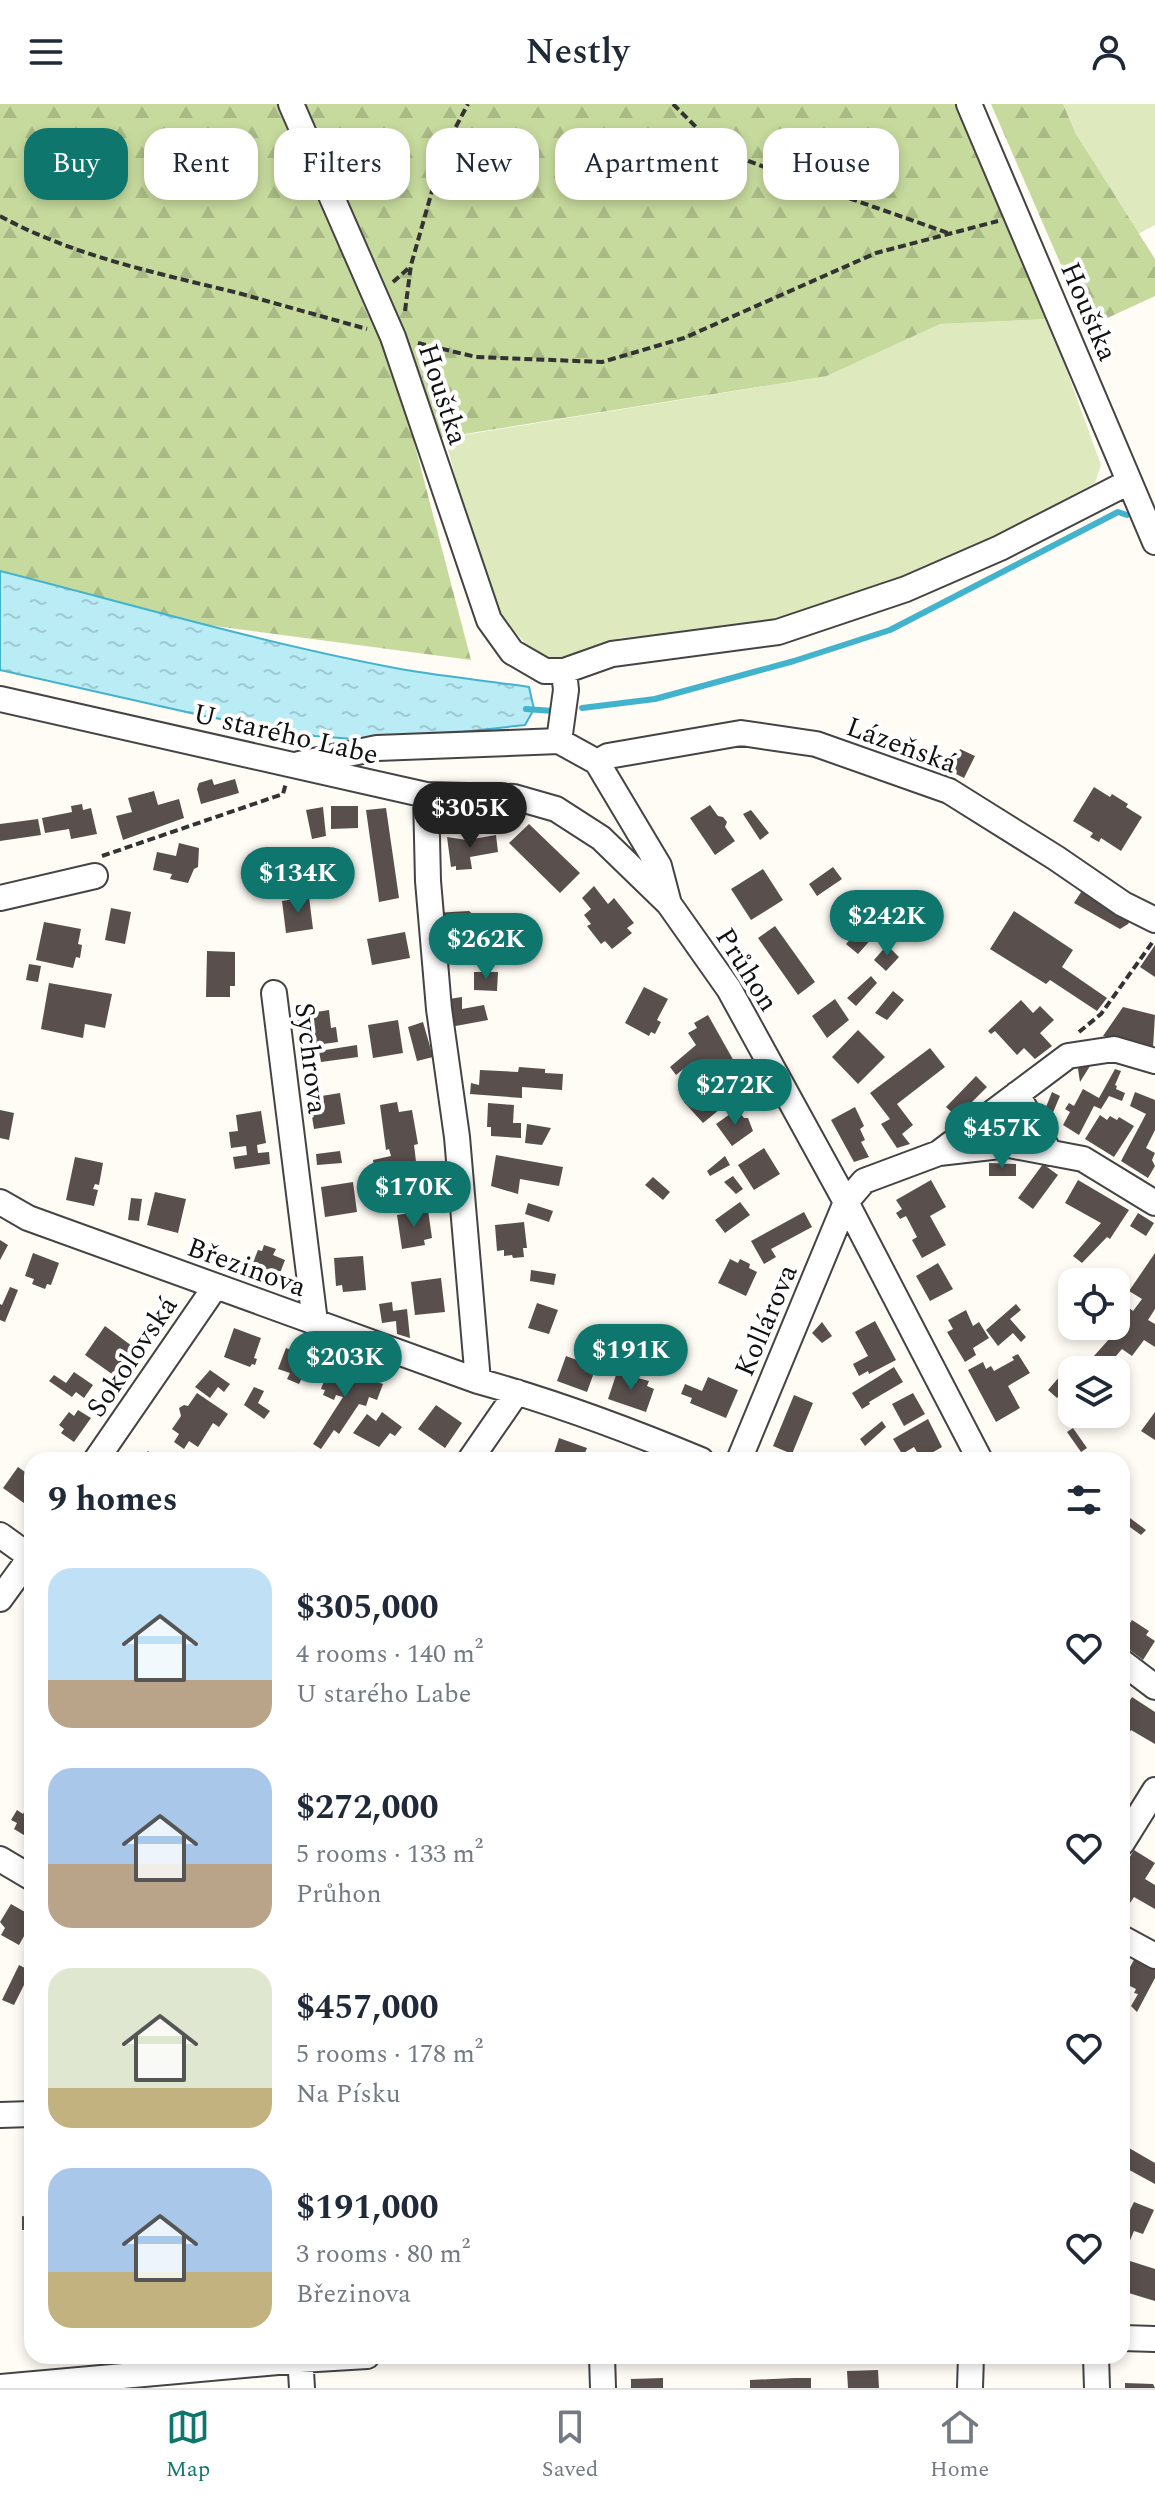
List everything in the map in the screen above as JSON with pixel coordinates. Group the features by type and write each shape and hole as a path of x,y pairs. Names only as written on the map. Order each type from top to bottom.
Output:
{"street":[{"name":"Houštka","path":"291,104 397,338 489,620 512,652 545,671 564,671"},
{"name":"Houštka","path":"969,104 1140,492 1155,542"},
{"path":"559,741 566,690 564,671 612,654 778,632 906,589 1140,492"},
{"name":"U starého Labe","path":"0,699 426,795 514,797 556,809 601,838 669,904"},
{"name":"Lázeňská","path":"597,762 608,756 741,733 816,744 949,791 1123,904 1155,920"},
{"path":"291,766 377,748 559,741 597,762"},
{"name":"Průhon","path":"597,762 659,866 669,904 729,989 846,1202 976,1452"},
{"path":"426,795 434,952 457,1137 478,1381"},
{"path":"0,898 94,868"},
{"name":"Sychrova","path":"274,993 315,1322"},
{"path":"939,1153 1068,1056 1114,1049 1155,1061"},
{"path":"1017,1094 1050,1153"},
{"path":"846,1202 864,1181 939,1153 1009,1145 1083,1159 1155,1203"},
{"name":"Březinova","path":"0,1202 28,1218 215,1287 681,1452"},
{"name":"Kollárova","path":"742,1452 846,1202"},
{"name":"Sokolovská","path":"102,1452 215,1287"},
{"path":"476,1452 517,1392"},
{"path":"0,1535 24,1552"},
{"path":"0,1599 24,1566"},
{"path":"1130,1668 1155,1687"},
{"path":"1130,1830 1155,1790"},
{"path":"0,1859 24,1873"},
{"path":"1130,1942 1155,1956"},
{"path":"0,2115 24,2114"},
{"path":"1130,2338 1155,2339"},
{"path":"0,2387 238,2364"},
{"path":"300,2364 302,2388"},
{"path":"602,2364 603,2388"},
{"path":"970,2388 971,2364"},
{"path":"1096,2364 1097,2388"}],"path":[{"path":"397,338 411,265 444,149 468,104"},
{"path":"673,104 718,149 953,235"},
{"path":"0,216 24,229 129,267 397,338 476,357 602,362 684,338 876,253 1016,216"},
{"path":"94,868 283,794 291,766"},
{"path":"1068,1056 1068,1041 1101,1014 1155,938"}],"green space":[{"path":"0,104 955,104 1048,319 940,324 827,376 414,442 471,660 185,622 0,574"},
{"path":"991,104 1063,104 1076,134 1155,259 1155,296 1088,327"},
{"path":"1063,104 1155,104 1155,225 1138,234 1076,134"},
{"path":"1048,319 1101,465 1095,483 1004,532 849,599 736,628 619,638 565,686 488,603 445,438 827,376 940,324"}],"water":[{"path":"0,571 341,657 425,673 529,687 534,709 525,725 452,733 404,743 315,736 204,716 0,670"}],"building":[{"path":"960,749 975,756 964,778 950,771"},
{"path":"212,779 214,785 235,779 239,793 201,804 197,789 199,783"},
{"path":"1094,787 1128,804 1126,807 1142,817 1121,851 1101,838 1099,842 1090,837 1093,833 1073,821"},
{"path":"154,791 158,805 179,799 184,818 123,840 116,816 132,812 128,798"},
{"path":"82,804 83,810 91,808 97,834 71,839 69,829 45,833 42,818 72,812 71,806"},
{"path":"710,805 727,822 725,827 735,841 715,855 690,818"},
{"path":"331,806 358,806 358,828 331,829"},
{"path":"323,807 326,836 312,839 306,810"},
{"path":"386,808 399,898 379,902 366,810"},
{"path":"751,810 769,833 760,840 743,814"},
{"path":"436,813 467,817 467,834 436,831"},
{"path":"38,819 41,835 0,841 0,824"},
{"path":"529,824 580,873 560,893 509,843"},
{"path":"496,835 498,852 470,857 472,869 456,870 456,866 451,867 447,837 467,840"},
{"path":"179,843 199,848 198,867 188,883 170,879 172,874 153,870 157,852 176,856"},
{"path":"833,867 842,879 817,896 809,884"},
{"path":"763,869 783,900 751,920 731,889"},
{"path":"594,886 608,904 614,898 634,923 627,928 632,933 612,949 605,941 601,944 587,926 591,924 584,915 591,909 582,898"},
{"path":"1085,886 1131,919 1128,924 1120,929 1074,903"},
{"path":"309,897 313,929 286,933 282,901"},
{"path":"111,908 131,912 125,944 105,940"},
{"path":"469,911 490,928 475,945 462,935 454,935 456,948 438,950 434,913"},
{"path":"1014,911 1073,950 1062,967 1107,998 1097,1011 1050,980 1046,984 990,949"},
{"path":"44,922 81,929 78,944 82,945 80,958 76,957 73,968 36,960"},
{"path":"863,925 874,936 858,954 846,944"},
{"path":"775,926 815,982 798,995 758,938"},
{"path":"405,932 410,958 372,965 367,939"},
{"path":"887,945 899,957 886,971 874,960"},
{"path":"1155,945 1155,977 1140,967"},
{"path":"207,951 235,952 235,986 230,986 230,997 206,997"},
{"path":"29,964 41,966 38,982 26,980"},
{"path":"474,972 498,972 497,991 474,990"},
{"path":"871,976 877,983 856,1006 847,998"},
{"path":"49,983 112,994 105,1028 85,1024 83,1038 41,1029"},
{"path":"644,987 668,999 657,1020 661,1022 655,1034 651,1032 649,1036 625,1023"},
{"path":"893,991 904,1000 887,1020 875,1013"},
{"path":"462,997 462,1009 484,1005 488,1020 445,1028 442,1000"},
{"path":"835,999 849,1020 827,1038 812,1016"},
{"path":"1021,1000 1033,1013 1040,1006 1054,1020 1040,1033 1052,1046 1035,1059 1024,1048 1017,1055 995,1031 991,1034 988,1031"},
{"path":"1123,1007 1155,1015 1153,1048 1103,1036"},
{"path":"329,1010 331,1028 336,1027 338,1042 301,1047 297,1015"},
{"path":"708,1015 744,1079 722,1091 730,1101 703,1123 684,1102 715,1077 707,1064 697,1069 692,1062 676,1075 670,1067 696,1045 688,1033 697,1028 694,1023"},
{"path":"398,1020 403,1053 373,1058 368,1025"},
{"path":"423,1022 433,1057 417,1061 408,1027"},
{"path":"858,1030 885,1057 858,1084 832,1057"},
{"path":"357,1045 358,1057 321,1062 319,1051"},
{"path":"930,1048 945,1067 897,1104 913,1125 902,1134 910,1144 897,1148 881,1124 890,1119 870,1093"},
{"path":"1083,1061 1090,1066 1080,1082 1078,1069"},
{"path":"519,1067 563,1074 562,1090 522,1087 522,1098 470,1094 471,1083 479,1085 480,1070 518,1072"},
{"path":"1115,1069 1121,1071 1115,1085 1116,1089 1125,1093 1122,1101 1109,1096 1101,1109 1094,1106 1079,1135 1063,1125 1070,1112 1065,1109 1069,1103 1074,1106 1083,1089 1099,1098"},
{"path":"976,1076 987,1087 957,1117 946,1107"},
{"path":"1052,1092 1060,1096 1051,1117 1044,1112"},
{"path":"1135,1092 1155,1100 1155,1130 1146,1148 1155,1153 1152,1160 1155,1166 1148,1178 1121,1161 1146,1114 1130,1106"},
{"path":"340,1093 345,1124 314,1129 309,1098"},
{"path":"397,1102 399,1112 412,1110 418,1144 414,1145 419,1186 389,1190 388,1186 377,1187 373,1160 391,1156 389,1149 386,1150 380,1105"},
{"path":"488,1103 514,1105 513,1123 521,1123 521,1138 491,1136 491,1127 487,1127"},
{"path":"855,1107 864,1126 860,1129 865,1140 861,1142 869,1157 854,1162 831,1120"},
{"path":"737,1109 744,1118 748,1118 753,1131 732,1146 716,1124"},
{"path":"0,1110 14,1113 9,1140 0,1138"},
{"path":"261,1111 266,1143 257,1145 258,1153 269,1152 270,1164 235,1169 233,1157 247,1155 246,1146 231,1148 229,1132 238,1131 236,1115"},
{"path":"1100,1115 1107,1120 1110,1116 1117,1120 1119,1117 1134,1126 1114,1157 1085,1139"},
{"path":"527,1124 551,1128 542,1145 525,1143"},
{"path":"764,1148 780,1174 754,1190 738,1165"},
{"path":"340,1151 342,1163 317,1165 316,1154"},
{"path":"496,1155 563,1167 559,1186 520,1179 518,1194 491,1186"},
{"path":"725,1156 730,1165 710,1176 707,1171"},
{"path":"75,1157 103,1163 99,1185 95,1184 93,1189 98,1190 94,1206 66,1200"},
{"path":"989,1163 1016,1164 1016,1176 989,1176"},
{"path":"1043,1164 1058,1175 1033,1209 1018,1198"},
{"path":"733,1176 743,1189 736,1194 724,1182"},
{"path":"653,1177 670,1192 663,1200 645,1185"},
{"path":"931,1180 946,1207 930,1216 946,1245 922,1258 912,1240 917,1237 906,1216 900,1219 896,1213 902,1209 896,1200"},
{"path":"1078,1180 1129,1210 1110,1239 1107,1237 1082,1263 1073,1256 1101,1223 1065,1203"},
{"path":"353,1182 357,1212 325,1217 321,1187"},
{"path":"155,1192 186,1199 178,1233 147,1225"},
{"path":"131,1198 142,1199 139,1221 128,1220"},
{"path":"740,1202 750,1215 725,1233 715,1220"},
{"path":"528,1203 553,1211 549,1222 525,1214"},
{"path":"428,1210 432,1238 424,1240 425,1245 402,1249 397,1215"},
{"path":"804,1212 812,1227 771,1249 776,1257 764,1264 751,1241"},
{"path":"1138,1213 1154,1223 1146,1236 1130,1226"},
{"path":"524,1222 527,1248 523,1248 524,1257 504,1256 504,1250 497,1251 495,1225"},
{"path":"0,1240 8,1245 0,1260"},
{"path":"264,1245 276,1249 273,1255 285,1260 277,1281 250,1270 258,1250 262,1251"},
{"path":"33,1253 59,1263 51,1285 47,1284 45,1289 32,1284 34,1279 25,1276"},
{"path":"1155,1253 1155,1309 1148,1320 1155,1324 1155,1347 1144,1340 1132,1356 1122,1349 1116,1356 1094,1356 1108,1340 1130,1340 1130,1309 1133,1311 1142,1299 1130,1290"},
{"path":"363,1256 366,1290 343,1292 342,1285 336,1286 334,1258"},
{"path":"730,1259 738,1263 740,1259 757,1272 746,1296 718,1283"},
{"path":"938,1263 953,1289 930,1301 916,1276"},
{"path":"531,1270 556,1274 554,1285 530,1281"},
{"path":"441,1278 445,1312 415,1315 411,1282"},
{"path":"10,1287 18,1290 5,1322 0,1320 0,1304"},
{"path":"392,1302 393,1311 407,1309 410,1338 397,1334 396,1321 382,1323 379,1304"},
{"path":"537,1303 558,1310 549,1334 528,1328"},
{"path":"1016,1304 1021,1310 1010,1319 1026,1337 1021,1342 1013,1333 998,1346 986,1330"},
{"path":"966,1310 973,1326 979,1322 989,1338 973,1348 976,1355 965,1362 947,1332 953,1329 948,1320"},
{"path":"875,1321 896,1360 859,1376 853,1364 868,1356 855,1332"},
{"path":"822,1322 832,1336 822,1343 812,1333"},
{"path":"105,1326 132,1346 125,1356 131,1360 123,1372 117,1368 112,1374 85,1355"},
{"path":"234,1328 261,1338 254,1358 257,1359 255,1365 250,1367 224,1357"},
{"path":"286,1348 312,1358 299,1384 287,1379 290,1373 278,1369"},
{"path":"1018,1354 1030,1373 1008,1386 1020,1408 996,1422 968,1370 983,1362 986,1369 991,1366 994,1371 1014,1360 1012,1357"},
{"path":"566,1356 596,1367 587,1392 557,1381"},
{"path":"330,1365 383,1384 377,1400 369,1397 366,1406 359,1404 339,1434 334,1430 321,1449 313,1444 343,1397 336,1395 334,1400 323,1395 325,1390 321,1389"},
{"path":"894,1367 903,1382 862,1409 852,1393"},
{"path":"210,1370 230,1384 224,1392 218,1387 210,1398 195,1387"},
{"path":"74,1372 93,1385 84,1398 76,1392 72,1397 49,1381 54,1375 66,1383"},
{"path":"622,1372 632,1375 629,1380 636,1383 638,1378 649,1381 647,1386 654,1389 646,1412 608,1399 616,1375"},
{"path":"708,1377 738,1390 726,1418 690,1403 692,1398 681,1394 685,1384 702,1391"},
{"path":"1058,1378 1057,1398 1048,1390"},
{"path":"254,1387 264,1391 258,1403 270,1411 264,1419 244,1405"},
{"path":"197,1393 228,1414 219,1427 213,1423 198,1447 189,1441 184,1449 174,1442 179,1434 172,1429 181,1416 179,1408 188,1406"},
{"path":"913,1393 925,1414 904,1426 892,1404"},
{"path":"794,1395 813,1403 793,1452 773,1446"},
{"path":"436,1405 462,1423 445,1448 418,1429"},
{"path":"78,1410 91,1418 74,1442 61,1433 64,1429 59,1425 69,1412 74,1416"},
{"path":"382,1412 402,1427 395,1436 390,1433 379,1447 353,1433 367,1414 376,1421"},
{"path":"1155,1412 1155,1440 1141,1431"},
{"path":"928,1419 942,1447 933,1452 917,1452 914,1447 901,1452 893,1439"},
{"path":"882,1421 886,1427 865,1446 860,1439"},
{"path":"1073,1428 1087,1448 1081,1452 1067,1432"},
{"path":"559,1438 587,1448 585,1452 555,1452"},
{"path":"18,1467 24,1471 24,1503 3,1488"},
{"path":"1130,1518 1146,1530 1141,1535 1130,1527"},
{"path":"1132,1620 1149,1631 1146,1635 1155,1641 1143,1660 1130,1650"},
{"path":"1132,1697 1155,1712 1155,1744 1130,1732"},
{"path":"17,1810 23,1814 24,1835 14,1829 17,1823 11,1820"},
{"path":"1134,1850 1155,1863 1145,1879 1155,1885 1155,1909 1134,1897 1130,1903 1130,1857"},
{"path":"11,1904 24,1911 24,1936 19,1945 1,1935 5,1928 0,1922"},
{"path":"1135,1958 1155,1969 1155,1978 1137,2012 1131,2006 1138,1994 1130,1986 1130,1967"},
{"path":"19,1965 24,1968 24,1985 14,2005 2,2000"},
{"path":"1130,2149 1155,2163 1155,2184 1130,2170"},
{"path":"1134,2202 1154,2210 1143,2234 1134,2231 1130,2240 1130,2210"},
{"path":"1130,2261 1155,2269 1155,2301 1130,2293"},
{"path":"878,2370 879,2388 848,2388 847,2371"},
{"path":"663,2378 663,2388 631,2388 631,2379"},
{"path":"811,2378 811,2388 750,2388 750,2380"},
{"path":"1125,2383 1153,2384 1155,2388 1125,2388"}],"waterway":[{"path":"582,708 655,699 794,661 890,630 1118,512 1127,515"},
{"path":"526,709 553,711"}]}
